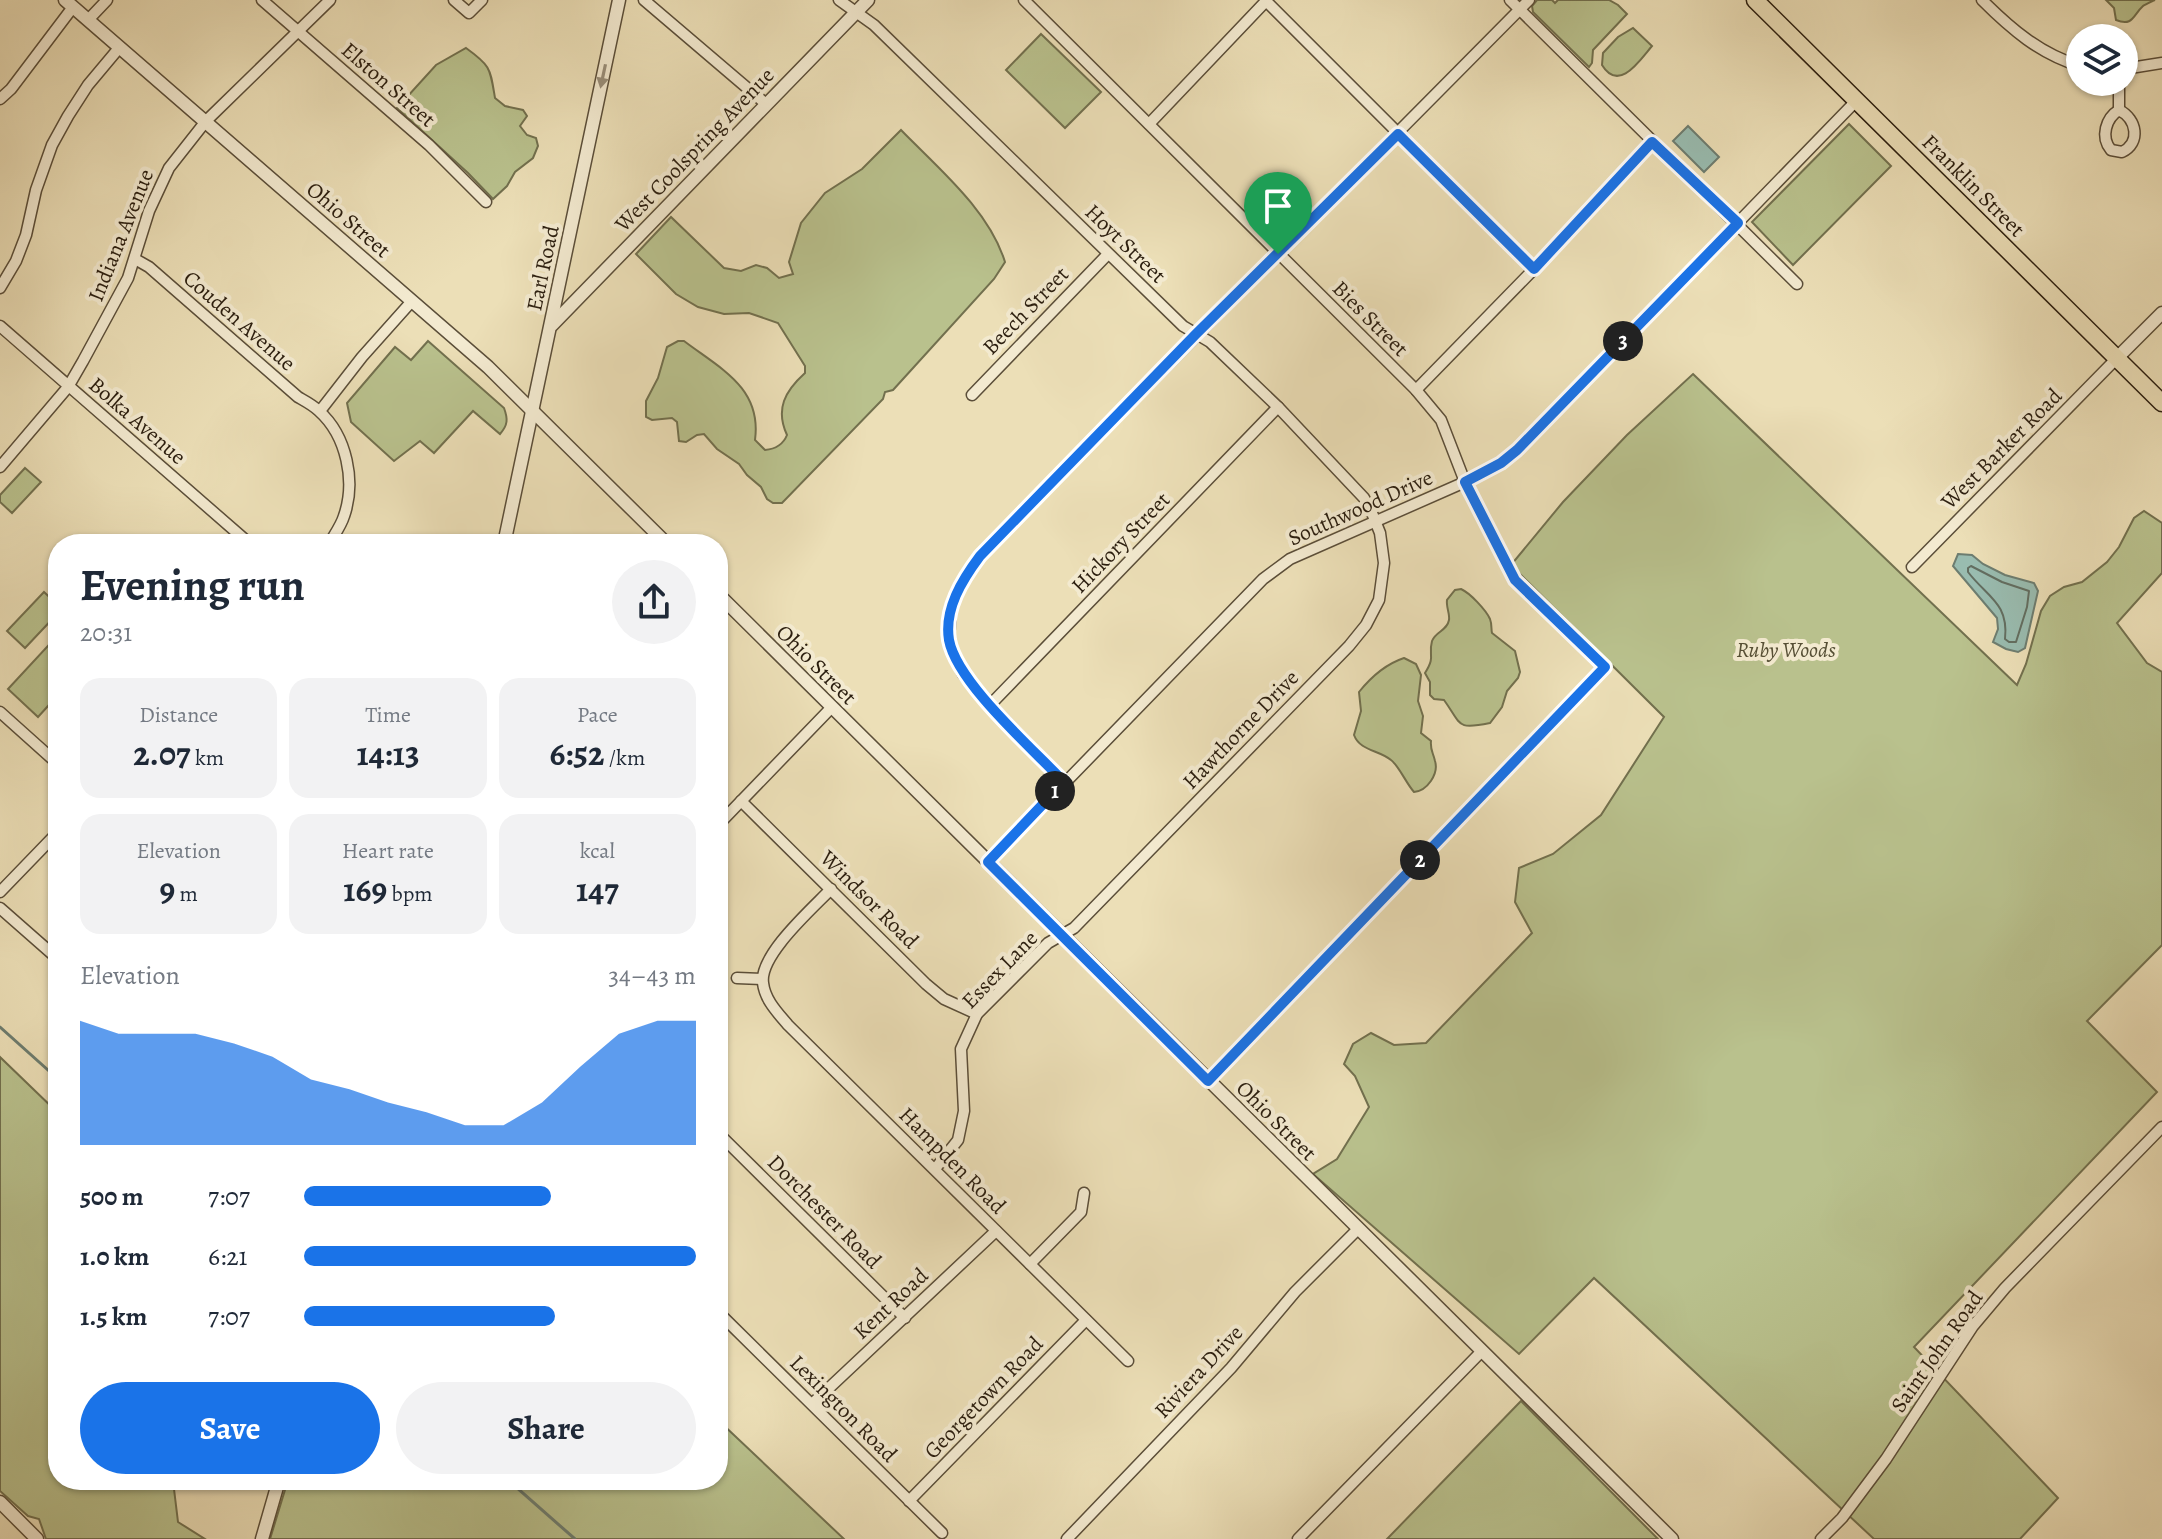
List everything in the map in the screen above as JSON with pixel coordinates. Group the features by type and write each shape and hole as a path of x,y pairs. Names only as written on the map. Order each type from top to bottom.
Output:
{"main road":[{"name":"Franklin Street","path":"1755,0 2162,403"}],"street":[{"path":"88,20 107,0"},
{"name":"Elston Street","path":"262,0 429,145 486,202"},
{"name":"Indiana Avenue","path":"0,467 68,387 111,311 135,259 149,211 169,168 206,121 330,0"},
{"path":"454,0 469,13 482,0"},
{"name":"Earl Road","path":"506,534 619,0"},
{"path":"644,0 766,104"},
{"name":"Hoyt Street","path":"839,0 874,25 1183,326 1210,342 1278,407 1364,498 1376,521"},
{"name":"West Coolspring Avenue","path":"550,327 868,0"},
{"name":"Bies Street","path":"1024,0 1416,390 1441,420 1465,482 1515,580 1605,667 1208,1081"},
{"path":"1149,124 1266,0 1534,269"},
{"path":"1510,0 1797,284"},
{"path":"1064,782 963,674 949,639 951,606 965,577 980,556 1196,334 1529,0"},
{"path":"1982,0 2006,24 2039,48 2066,61"},
{"path":"0,99 11,89 69,3"},
{"name":"Ohio Street","path":"69,3 488,367 657,534"},
{"path":"0,288 16,261 26,235 36,190 52,145 88,85 119,48"},
{"path":"2138,68 2162,63"},
{"path":"2119,96 2119,110"},
{"name":"Southwood Drive","path":"988,862 1263,579 1290,559 1465,482 1501,463 1517,450 1857,100"},
{"path":"1416,390 1652,142"},
{"name":"Beech Street","path":"972,395 1108,254"},
{"name":"Couden Avenue","path":"135,259 149,267 298,397 320,411"},
{"path":"335,534 344,518 351,488 345,455 335,431 320,411 362,357 412,301"},
{"path":"2117,358 2162,313"},
{"name":"Bolka Avenue","path":"0,326 238,534"},
{"name":"West Barker Road","path":"1912,567 2117,358"},
{"name":"Hickory Street","path":"990,705 1278,407"},
{"name":"Hawthorne Drive","path":"1063,935 1074,928 1366,625 1379,600 1384,563 1376,521"},
{"name":"Ohio Street","path":"728,604 1672,1539"},
{"path":"728,815 832,707"},
{"path":"0,712 48,755"},
{"name":"Windsor Road","path":"741,801 926,984 944,999 977,1014"},
{"path":"0,892 48,842"},
{"path":"737,978 762,979 769,959 780,942 831,889"},
{"path":"0,908 48,950"},
{"name":"Essex Lane","path":"935,1169 958,1140 964,1111 961,1049 977,1014 1048,943 1063,935"},
{"name":"Hampden Road","path":"762,979 769,1001 776,1011 1128,1361"},
{"name":"Saint John Road","path":"1821,1539 1842,1518 1886,1459 1973,1326 2005,1288 2162,1127"},
{"name":"Dorchester Road","path":"728,1143 905,1318"},
{"path":"1030,1264 1081,1212 1084,1193"},
{"name":"Riviera Drive","path":"1067,1539 1231,1368 1295,1292 1358,1229"},
{"name":"Kent Road","path":"812,1404 996,1231"},
{"name":"Georgetown Road","path":"909,1501 1086,1320"},
{"name":"Lexington Road","path":"728,1322 942,1533"},
{"path":"1298,1539 1482,1351"},
{"path":"262,1539 276,1490"},
{"path":"0,1502 37,1539"}],"green space":[{"path":"1537,0 1552,0 1555,3 1558,0 1609,0 1627,14 1593,50 1589,67 1533,12 1532,6"},
{"path":"2106,0 2155,0 2143,6 2132,19 2122,22 2116,20 2114,8"},
{"path":"1633,28 1652,46 1629,71 1615,76 1602,65 1603,53 1618,37"},
{"path":"1041,34 1101,92 1065,128 1006,70"},
{"path":"466,48 488,68 495,98 505,106 523,110 527,116 520,126 527,135 536,138 538,146 533,158 515,172 507,186 493,199 397,108 436,65"},
{"path":"1849,124 1891,166 1793,265 1752,222"},
{"path":"901,130 975,207 1005,262 994,279 893,390 885,392 883,399 782,503 773,503 739,464 717,449 704,434 686,442 679,441 677,422 672,418 652,420 646,417 646,401 658,378 667,347 684,341 725,371 745,393 752,407 755,440 765,450 781,444 787,435 782,417 784,401 805,373 805,366 778,323 749,313 724,314 698,307 676,294 636,254 671,217 724,268 741,271 756,265 767,268 779,278 793,274 789,262 801,223 825,193 862,169"},
{"path":"428,341 504,408 506,425 500,434 473,411 434,453 420,441 394,461 351,422 347,403 395,347 411,360"},
{"name":"Ruby Woods","path":"1693,374 2017,685 2041,611 2050,596 2064,587 2082,582 2107,562 2134,518 2144,511 2162,523 2162,573 2117,623 2147,663 2162,672 2162,945 2087,1021 2157,1092 1914,1347 2058,1498 2020,1539 1874,1539 1594,1278 1519,1354 1313,1174 1337,1159 1369,1107 1355,1076 1344,1064 1353,1044 1371,1033 1394,1045 1426,1043 1532,933 1515,902 1519,868 1553,854 1601,815 1664,717 1511,565 1563,502 1627,435"},
{"path":"25,468 41,482 12,513 0,502 0,495"},
{"path":"1461,589 1485,611 1491,621 1492,633 1515,651 1520,672 1490,723 1471,726 1461,724 1444,700 1434,699 1430,695 1430,682 1425,673 1431,659 1432,641 1449,620 1447,600 1455,590"},
{"path":"44,592 48,596 48,624 25,648 7,631"},
{"path":"48,646 48,706 38,717 8,689"},
{"path":"1404,658 1416,664 1421,675 1418,701 1423,716 1421,733 1431,741 1436,766 1434,776 1427,785 1414,792 1394,763 1365,747 1354,735 1361,711 1359,692 1379,672"},
{"path":"0,1057 48,1103 48,1490 174,1490 178,1522 205,1539 46,1539 39,1519 28,1516 0,1491"},
{"path":"1521,1401 1658,1539 1387,1539"},
{"path":"728,1429 844,1539 270,1539 285,1490 728,1490"}],"water":[{"path":"1688,126 1719,157 1704,172 1673,141"},
{"path":"1958,554 1972,555 2005,575 2034,583 2038,591 2025,648 2018,652 1993,642 1998,629 1997,618 1953,566"}],"waterway":[{"path":"0,1027 48,1070"},
{"path":"519,1490 575,1539"}],"route":[{"path":"1398,134 1534,269 1652,142 1738,223 1517,450 1501,463 1465,482 1515,580 1605,667 1208,1081 988,862 1064,782 963,674 949,639 949,625 951,606 965,577 980,556 1278,254 1398,134"}]}
